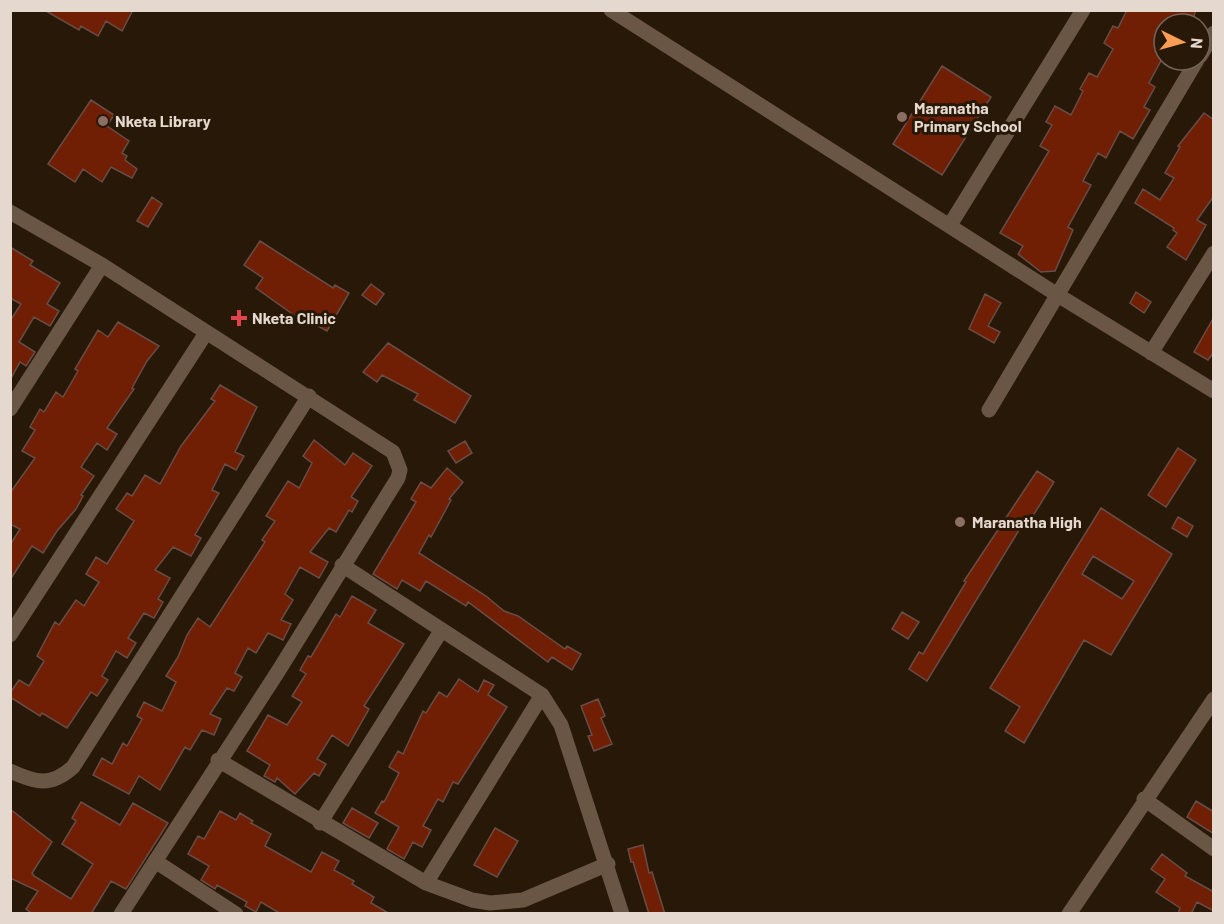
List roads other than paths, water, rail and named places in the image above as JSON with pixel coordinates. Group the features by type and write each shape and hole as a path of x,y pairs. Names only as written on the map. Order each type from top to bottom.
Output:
{"street":[{"path":"951,225 1083,10"},
{"path":"620,13 1056,294 1214,391"},
{"path":"989,410 1190,72"},
{"path":"10,212 102,265 206,333 309,396 393,452 400,470 398,478 279,670 218,760 121,914"},
{"path":"1151,353 1214,254"},
{"path":"10,409 102,265"},
{"path":"10,635 206,333"},
{"path":"10,771 41,782 55,781 73,767 309,396"},
{"path":"342,565 542,694 561,725 608,864 622,914"},
{"path":"320,823 441,630"},
{"path":"426,883 542,694"},
{"path":"1069,914 1144,799 1214,699"},
{"path":"218,760 320,823 426,883 472,900 507,903 523,900 608,864"},
{"path":"1144,799 1214,849"},
{"path":"155,861 236,914"}],"place":[{"name":"Maranatha Primary School","path":"902,117"},
{"name":"Nketa Library","path":"103,121"},
{"name":"Nketa Clinic","path":"239,318"},
{"name":"Maranatha High","path":"960,522"}]}
